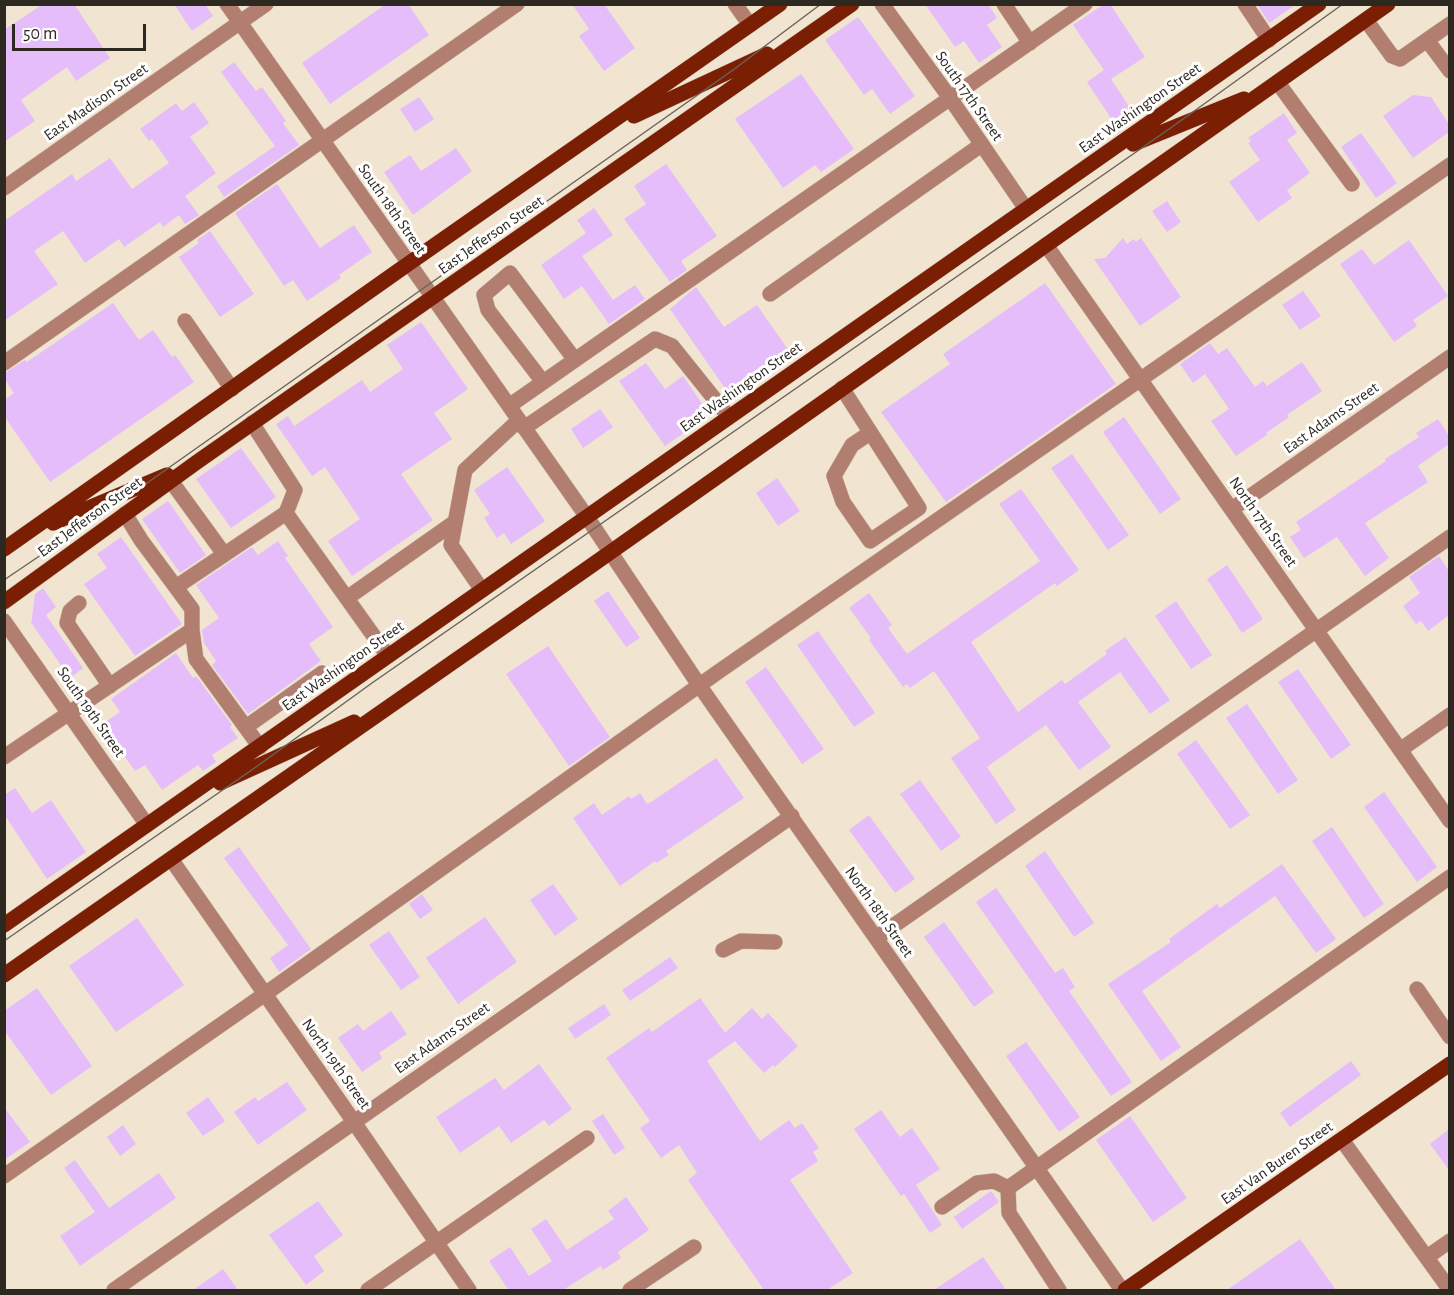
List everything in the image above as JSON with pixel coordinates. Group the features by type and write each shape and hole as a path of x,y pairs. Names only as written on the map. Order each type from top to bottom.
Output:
{"main road":[{"name":"East Jefferson Street","path":"4,549 780,4"},
{"name":"East Jefferson Street","path":"4,602 252,423 852,4"},
{"name":"East Washington Street","path":"4,925 1320,4"},
{"name":"East Washington Street","path":"4,975 1388,4"},
{"name":"East Jefferson Street","path":"600,131 805,36"},
{"path":"1095,161 1274,86"},
{"name":"East Jefferson Street","path":"29,532 140,488 197,462"},
{"name":"East Washington Street","path":"184,799 389,706"},
{"name":"East Van Buren Street","path":"1123,1290 1449,1064"}],"street":[{"name":"South 18th Street","path":"226,4 610,551"},
{"name":"East Madison Street","path":"4,188 266,4"},
{"path":"4,363 517,4"},
{"path":"735,4 750,26"},
{"name":"South 17th Street","path":"882,4 1026,209"},
{"path":"1004,4 1030,43"},
{"path":"509,406 1085,4"},
{"path":"1245,4 1269,40"},
{"path":"1366,20 1392,56 1400,59 1449,24"},
{"path":"1427,40 1449,71"},
{"path":"1274,86 1352,184"},
{"path":"770,294 981,145"},
{"path":"4,1176 699,686 1449,165"},
{"name":"North 17th Street","path":"1046,245 1317,629 1449,821"},
{"path":"487,260 503,279"},
{"path":"543,382 488,310 484,295 510,273 575,360"},
{"path":"185,321 232,389"},
{"path":"482,590 451,545 465,470 522,424 655,339 672,346 729,417"},
{"name":"East Adams Street","path":"1232,509 1449,357"},
{"path":"842,388 919,508 870,541 843,502 834,476 852,445 870,433"},
{"path":"176,587 286,513 296,490 252,423"},
{"path":"171,481 224,554"},
{"path":"286,513 388,656"},
{"path":"125,514 192,609 196,659 260,747"},
{"path":"347,598 455,522"},
{"path":"876,938 1449,537"},
{"name":"North 18th Street","path":"610,551 699,686 1123,1290"},
{"path":"79,603 70,611 67,622 110,686"},
{"name":"South 19th Street","path":"4,621 147,825"},
{"path":"4,757 192,630"},
{"path":"246,727 322,673"},
{"path":"1400,750 1449,715"},
{"name":"East Adams Street","path":"114,1290 792,816"},
{"name":"North 19th Street","path":"171,859 469,1290"},
{"path":"1008,1188 1449,877"},
{"path":"723,950 741,941 775,942"},
{"path":"1417,988 1449,1037"},
{"path":"368,1290 587,1138"},
{"path":"1342,1140 1449,1290"},
{"path":"942,1207 977,1183 994,1181 1008,1188"},
{"path":"1008,1188 1009,1214 1059,1290"},
{"path":"1427,1257 1449,1241"},
{"path":"630,1290 694,1247"}],"building":[{"path":"43,4 74,4 110,58 76,81 67,67 21,100 35,121 4,142 4,30"},
{"path":"174,4 205,4 213,16 192,31"},
{"path":"386,4 408,4 429,35 330,104 302,63"},
{"path":"572,4 604,4 635,48 604,71 579,36 589,29"},
{"path":"925,4 988,4 997,18 987,25 1002,47 979,63 964,41 955,47"},
{"path":"1104,4 1110,4 1145,57 1111,79 1136,117 1118,129 1087,82 1104,70 1073,25"},
{"path":"1257,4 1296,4 1269,23"},
{"path":"858,17 915,96 890,114 872,89 864,95 825,40"},
{"path":"234,62 256,91 262,87 286,121 283,123 299,145 224,197 217,186 275,146 221,72"},
{"path":"801,74 854,149 821,172 815,165 783,188 735,119"},
{"path":"1413,95 1431,97 1449,124 1449,132 1413,158 1383,116"},
{"path":"419,97 434,119 415,132 400,109"},
{"path":"194,102 209,123 190,137 216,173 185,196 199,215 185,224 179,215 163,227 160,222 124,247 119,239 85,263 63,231 34,251 58,284 4,321 4,221 72,174 76,181 110,158 132,189 169,163 152,139 149,141 140,129 176,103 182,111"},
{"path":"1284,113 1297,133 1287,140 1310,173 1287,190 1292,198 1258,222 1229,182 1260,160 1248,143 1251,141 1248,138"},
{"path":"1361,133 1397,183 1376,198 1341,147"},
{"path":"456,148 472,171 413,215 384,172 410,155 421,171"},
{"path":"666,164 717,236 681,261 687,270 670,282 624,219 646,204 634,186"},
{"path":"277,184 320,248 354,225 372,252 339,275 341,278 307,301 293,280 284,286 235,213"},
{"path":"1167,201 1181,222 1167,232 1152,211"},
{"path":"594,208 613,235 582,256 613,300 635,285 645,299 609,324 582,286 564,299 541,265 586,233 577,220"},
{"path":"210,231 254,294 220,317 179,257 199,243 197,240"},
{"path":"1123,238 1127,244 1134,239 1136,242 1141,238 1181,297 1140,326 1094,259 1105,258"},
{"path":"1409,240 1448,296 1413,320 1417,326 1394,342 1340,264 1362,249 1374,265"},
{"path":"1045,283 1116,384 946,502 881,412 950,364 943,354"},
{"path":"696,287 724,327 757,305 794,358 770,375 765,368 729,394 670,309"},
{"path":"1303,291 1321,316 1300,330 1282,305"},
{"path":"113,303 139,340 153,330 194,382 50,482 4,416 4,400 14,393 4,378 4,373 25,360 27,362"},
{"path":"421,322 468,389 434,413 452,439 401,474 433,520 352,576 328,541 360,519 325,467 312,476 276,424 288,416 294,426 362,380 370,392 403,369 387,345"},
{"path":"1210,343 1218,354 1227,348 1255,387 1263,381 1267,386 1302,362 1322,391 1287,415 1289,417 1266,433 1267,435 1236,456 1211,421 1229,409 1205,374 1193,383 1180,364"},
{"path":"646,363 665,389 683,376 710,415 665,446 619,381"},
{"path":"600,409 613,427 583,448 571,429"},
{"path":"1124,417 1181,499 1160,514 1103,432"},
{"path":"1438,419 1449,436 1449,444 1418,466 1428,482 1365,523 1389,558 1365,576 1337,537 1304,558 1290,537 1301,530 1296,522 1386,461 1385,459 1419,437 1416,433"},
{"path":"241,448 276,497 231,528 196,479"},
{"path":"1072,454 1129,535 1108,550 1051,468"},
{"path":"507,467 545,521 511,544 504,533 497,538 484,518 490,514 474,490"},
{"path":"777,478 800,511 778,526 756,493"},
{"path":"1021,489 1079,570 1057,586 1055,583 971,642 1018,712 1062,680 1065,684 1107,654 1105,651 1125,637 1170,700 1150,714 1120,672 1078,702 1111,747 1079,770 1046,725 987,767 1016,810 996,824 951,758 980,738 934,671 910,688 907,684 903,687 849,608 869,593 892,625 888,628 907,654 1040,561 999,504"},
{"path":"168,501 206,555 180,573 142,519"},
{"path":"121,537 182,624 135,656 84,584 107,568 97,554"},
{"path":"278,541 288,556 285,558 333,627 309,644 321,661 248,714 212,665 216,661 204,643 202,630 219,618 196,585 252,547 258,555"},
{"path":"1439,556 1449,571 1449,615 1428,631 1421,621 1416,624 1403,606 1420,593 1409,577"},
{"path":"1227,565 1263,619 1242,633 1207,579"},
{"path":"43,588 56,607 46,615 83,668 70,678 31,625 35,594"},
{"path":"608,591 640,638 626,647 594,601"},
{"path":"1176,601 1212,655 1191,669 1155,616"},
{"path":"818,631 875,713 854,727 797,645"},
{"path":"548,646 610,737 569,766 506,674"},
{"path":"176,653 193,678 196,676 232,725 230,727 238,738 212,755 216,762 203,771 198,765 162,790 145,765 135,771 102,724 120,712 111,699"},
{"path":"766,667 824,749 802,764 745,682"},
{"path":"1298,669 1351,745 1331,759 1278,682"},
{"path":"1247,704 1298,780 1278,794 1226,718"},
{"path":"1196,740 1250,815 1230,829 1177,754"},
{"path":"716,758 744,798 666,851 669,855 656,863 655,861 620,886 573,818 594,803 602,815 629,796 631,799 640,793 647,804"},
{"path":"920,780 961,837 941,851 900,794"},
{"path":"15,788 32,813 51,800 86,852 47,879 4,814 4,795"},
{"path":"1384,792 1437,867 1417,882 1364,807"},
{"path":"869,815 915,879 895,893 849,830"},
{"path":"1332,827 1384,904 1364,918 1312,841"},
{"path":"239,847 311,949 279,972 270,958 288,945 224,858"},
{"path":"1045,851 1094,923 1074,937 1025,866"},
{"path":"1282,864 1336,939 1316,953 1275,896 1142,991 1181,1047 1161,1061 1108,984 1171,942 1169,939 1217,904 1220,908"},
{"path":"553,884 578,919 555,936 530,900"},
{"path":"996,888 1055,973 1063,968 1075,987 1069,991 1132,1082 1111,1096 976,902"},
{"path":"422,894 433,910 420,919 409,904"},
{"path":"485,917 517,962 458,1004 426,958"},
{"path":"137,918 184,985 116,1032 69,966"},
{"path":"944,922 994,992 974,1007 924,937"},
{"path":"389,931 420,977 401,990 369,945"},
{"path":"670,957 678,968 630,1001 622,990"},
{"path":"37,988 92,1066 51,1095 4,1030 4,1011"},
{"path":"700,998 725,1033 752,1008 762,1019 768,1013 798,1046 775,1067 773,1065 764,1073 735,1041 707,1061 760,1141 789,1120 795,1128 802,1123 819,1148 813,1152 818,1161 790,1180 853,1273 827,1290 764,1290 688,1180 697,1173 679,1145 661,1158 640,1128 650,1121 606,1058 649,1028 652,1032"},
{"path":"604,1004 611,1015 575,1039 568,1028"},
{"path":"391,1011 407,1034 379,1053 382,1058 362,1072 338,1038 358,1024 363,1031"},
{"path":"1026,1042 1080,1117 1059,1132 1006,1056"},
{"path":"1351,1061 1361,1075 1290,1127 1280,1113"},
{"path":"539,1064 572,1109 549,1126 544,1120 511,1143 499,1126 460,1153 436,1117 495,1078 504,1090"},
{"path":"287,1082 307,1110 258,1145 234,1112 255,1097 258,1101"},
{"path":"208,1097 225,1121 203,1136 186,1113"},
{"path":"4,1107 30,1142 4,1160"},
{"path":"881,1110 900,1137 912,1128 940,1169 916,1185 942,1225 930,1233 904,1194 901,1196 854,1129"},
{"path":"603,1114 625,1148 614,1155 592,1121"},
{"path":"1130,1116 1187,1198 1153,1222 1096,1140"},
{"path":"123,1125 136,1144 120,1156 107,1137"},
{"path":"1449,1129 1449,1170 1430,1144"},
{"path":"75,1160 109,1208 159,1173 176,1198 80,1266 60,1236 95,1212 64,1168"},
{"path":"991,1191 999,1202 962,1229 954,1217"},
{"path":"626,1197 649,1230 618,1252 621,1258 603,1270 601,1266 563,1290 506,1290 508,1289 489,1261 510,1247 529,1276 552,1261 531,1229 546,1219 567,1250 614,1219 608,1211"},
{"path":"318,1201 343,1235 314,1256 324,1271 306,1285 269,1235"},
{"path":"1300,1239 1336,1290 1227,1290"},
{"path":"983,1257 1006,1290 934,1290"},
{"path":"223,1269 238,1290 193,1290"}],"tram line":[{"path":"4,580 140,488 733,70 821,4"},
{"path":"4,941 1172,127 1343,4"}]}
